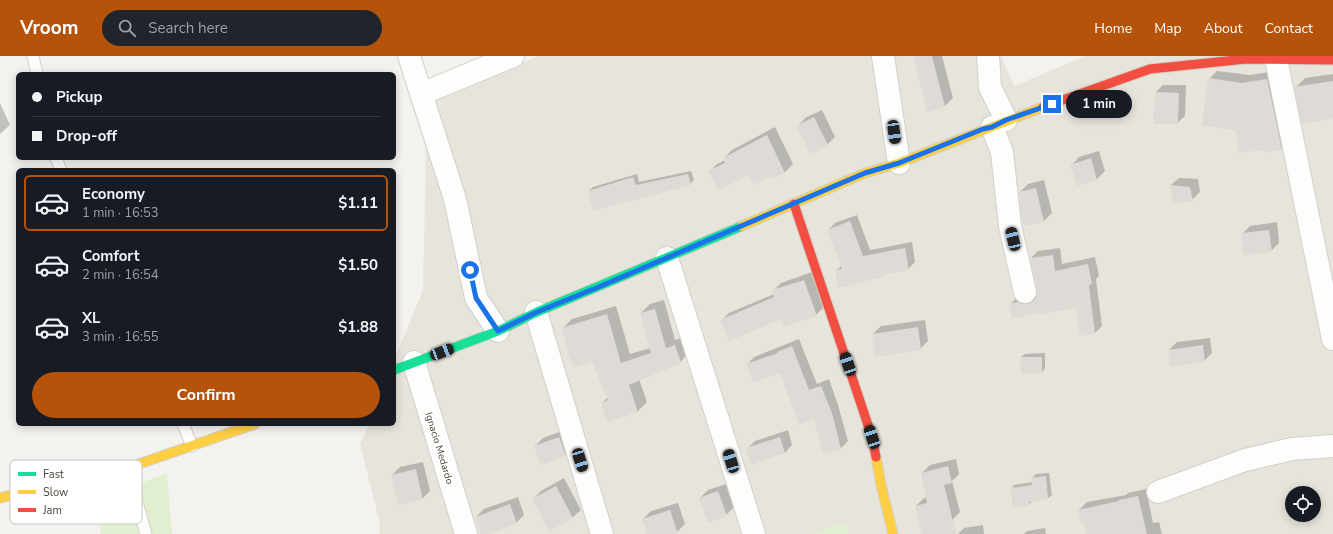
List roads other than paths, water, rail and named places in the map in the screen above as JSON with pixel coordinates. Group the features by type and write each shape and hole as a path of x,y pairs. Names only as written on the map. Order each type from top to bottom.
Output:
{"street":[{"path":"409,56 455,199 476,298 498,331"},
{"path":"421,94 513,56"},
{"path":"883,56 899,163"},
{"path":"988,56 990,87 999,123 1010,226 1025,292"},
{"path":"396,369 498,331 536,312 667,258 865,173 899,163 999,123 1150,69 1246,59 1333,60"},
{"path":"1276,59 1333,339"},
{"path":"794,204 872,437 893,534"},
{"path":"667,258 754,534"},
{"path":"536,312 602,534"},
{"name":"Ignacio Medardo","path":"414,362 466,534"},
{"path":"142,462 248,426"},
{"path":"1158,492 1245,460 1292,449 1333,446"},
{"path":"0,498 10,496"}],"lane":[{"path":"34,56 37,72"},
{"path":"184,426 192,446"},
{"path":"142,520 146,534"}]}
